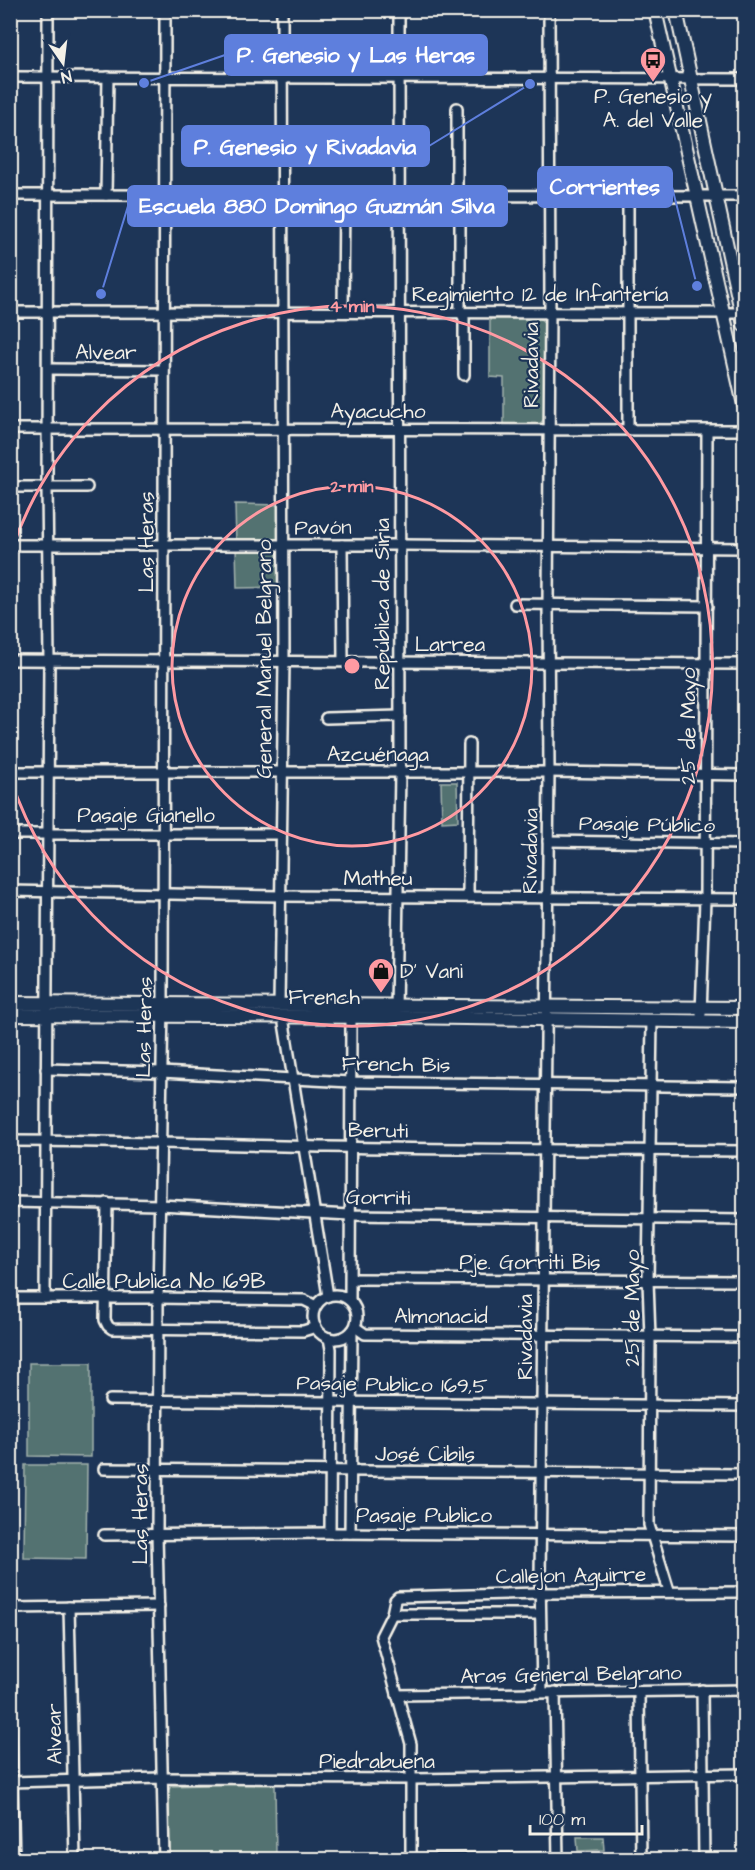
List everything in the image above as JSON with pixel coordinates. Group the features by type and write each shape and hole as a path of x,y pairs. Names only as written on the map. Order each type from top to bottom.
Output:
{"main road":[{"path":"655,10 744,405"},
{"path":"676,10 744,317"},
{"name":"French","path":"10,1003 46,1009 396,1012 547,1013 744,1008"},
{"name":"French","path":"10,1015 46,1009"},
{"name":"French","path":"281,1011 351,1017 396,1012"},
{"name":"French","path":"547,1013 652,1021 744,1022"}],"street":[{"name":"Alvear","path":"45,1298 49,660 48,10"},
{"name":"Las Heras","path":"164,1860 157,1534 164,833 165,10"},
{"name":"General Manuel Belgrano","path":"281,1011 280,896 284,661 282,10"},
{"name":"República de Siria","path":"396,1012 400,772 399,10"},
{"name":"Rivadavia","path":"542,1692 540,1593 549,772 549,10"},
{"path":"10,77 744,79"},
{"path":"106,195 108,77"},
{"path":"457,108 460,312 464,318 464,375"},
{"path":"320,137 399,137"},
{"path":"10,195 744,196"},
{"path":"343,312 344,195"},
{"path":"628,197 628,430"},
{"name":"Regimiento 12 de Infantería","path":"10,312 627,312 723,313 744,317"},
{"name":"Alvear","path":"48,369 164,370"},
{"name":"Ayacucho","path":"10,429 744,430"},
{"name":"25 de Mayo","path":"700,1022 706,843 707,431"},
{"path":"10,487 87,487"},
{"name":"Pavón","path":"10,545 400,544 744,548"},
{"path":"342,545 343,662"},
{"path":"515,604 707,606"},
{"name":"Larrea","path":"10,660 744,664"},
{"path":"326,718 400,716"},
{"path":"468,896 470,744"},
{"name":"Azcuénaga","path":"10,772 549,772 744,775"},
{"name":"Pasaje Gianello","path":"10,834 281,834"},
{"name":"Pasaje Público","path":"548,841 744,843"},
{"name":"Matheu","path":"10,891 280,896 744,899"},
{"path":"281,1011 328,1296"},
{"path":"350,1533 353,1329 357,1312 350,1300 351,1017"},
{"name":"25 de Mayo","path":"652,1021 648,1281 649,1525 669,1592"},
{"name":"French Bis","path":"46,1069 161,1072 350,1082 744,1087"},
{"name":"Beruti","path":"10,1141 160,1142 545,1151 744,1151"},
{"name":"Gorriti","path":"10,1202 160,1204 350,1215 744,1220"},
{"path":"107,1203 105,1320 112,1329 303,1331 316,1327"},
{"name":"Pje. Gorriti Bis","path":"351,1279 744,1281"},
{"path":"350,1300 339,1295 328,1296 316,1306 313,1313 316,1327 329,1338 342,1337 353,1329"},
{"name":"Calle Publica No 169B","path":"10,1298 304,1300 316,1306"},
{"name":"Almonacid","path":"353,1329 365,1334 744,1337"},
{"path":"329,1338 331,1349 330,1533"},
{"name":"Pasaje Publico 169,5","path":"111,1400 744,1406"},
{"name":"José Cibils","path":"104,1469 744,1474"},
{"name":"Pasaje Publico","path":"104,1534 744,1536"},
{"name":"Callejon Aguirre","path":"540,1614 392,1614 395,1600 398,1597 540,1593 744,1592"},
{"path":"10,1608 159,1606"},
{"name":"Alvear","path":"69,1607 75,1860"},
{"path":"392,1614 381,1636 411,1744 411,1859"},
{"path":"702,1690 704,1860"},
{"name":"Aras General Belgrano","path":"398,1695 744,1690"},
{"path":"349,1860 551,1858 556,1860 555,1692"},
{"path":"639,1692 641,1860"},
{"path":"10,1699 14,1860"},
{"name":"Piedrabuena","path":"11,1782 161,1779 556,1778 744,1774"}],"green space":[{"path":"490,316 539,317 544,323 544,419 539,425 504,424 504,378 490,377"},
{"path":"235,504 283,505 283,587 237,588"},
{"path":"441,782 457,782 458,821 442,822"},
{"path":"11,1344 12,1438 10,1438"},
{"path":"29,1363 91,1363 91,1457 29,1456"},
{"path":"25,1465 87,1465 86,1559 24,1558"},
{"path":"275,1783 276,1855 175,1857 170,1852 168,1791 171,1786"},
{"path":"577,1837 603,1837 604,1850 578,1851"}],"place":[{"name":"P. Genesio y Las Heras","path":"144,83"},
{"name":"P. Genesio y A. del Valle","path":"653,83"},
{"name":"P. Genesio y Rivadavia","path":"530,84"},
{"name":"Corrientes","path":"697,286"},
{"name":"Escuela 880 Domingo Guzmán Silva","path":"101,294"},
{"name":"D' Vani","path":"381,994"}]}
